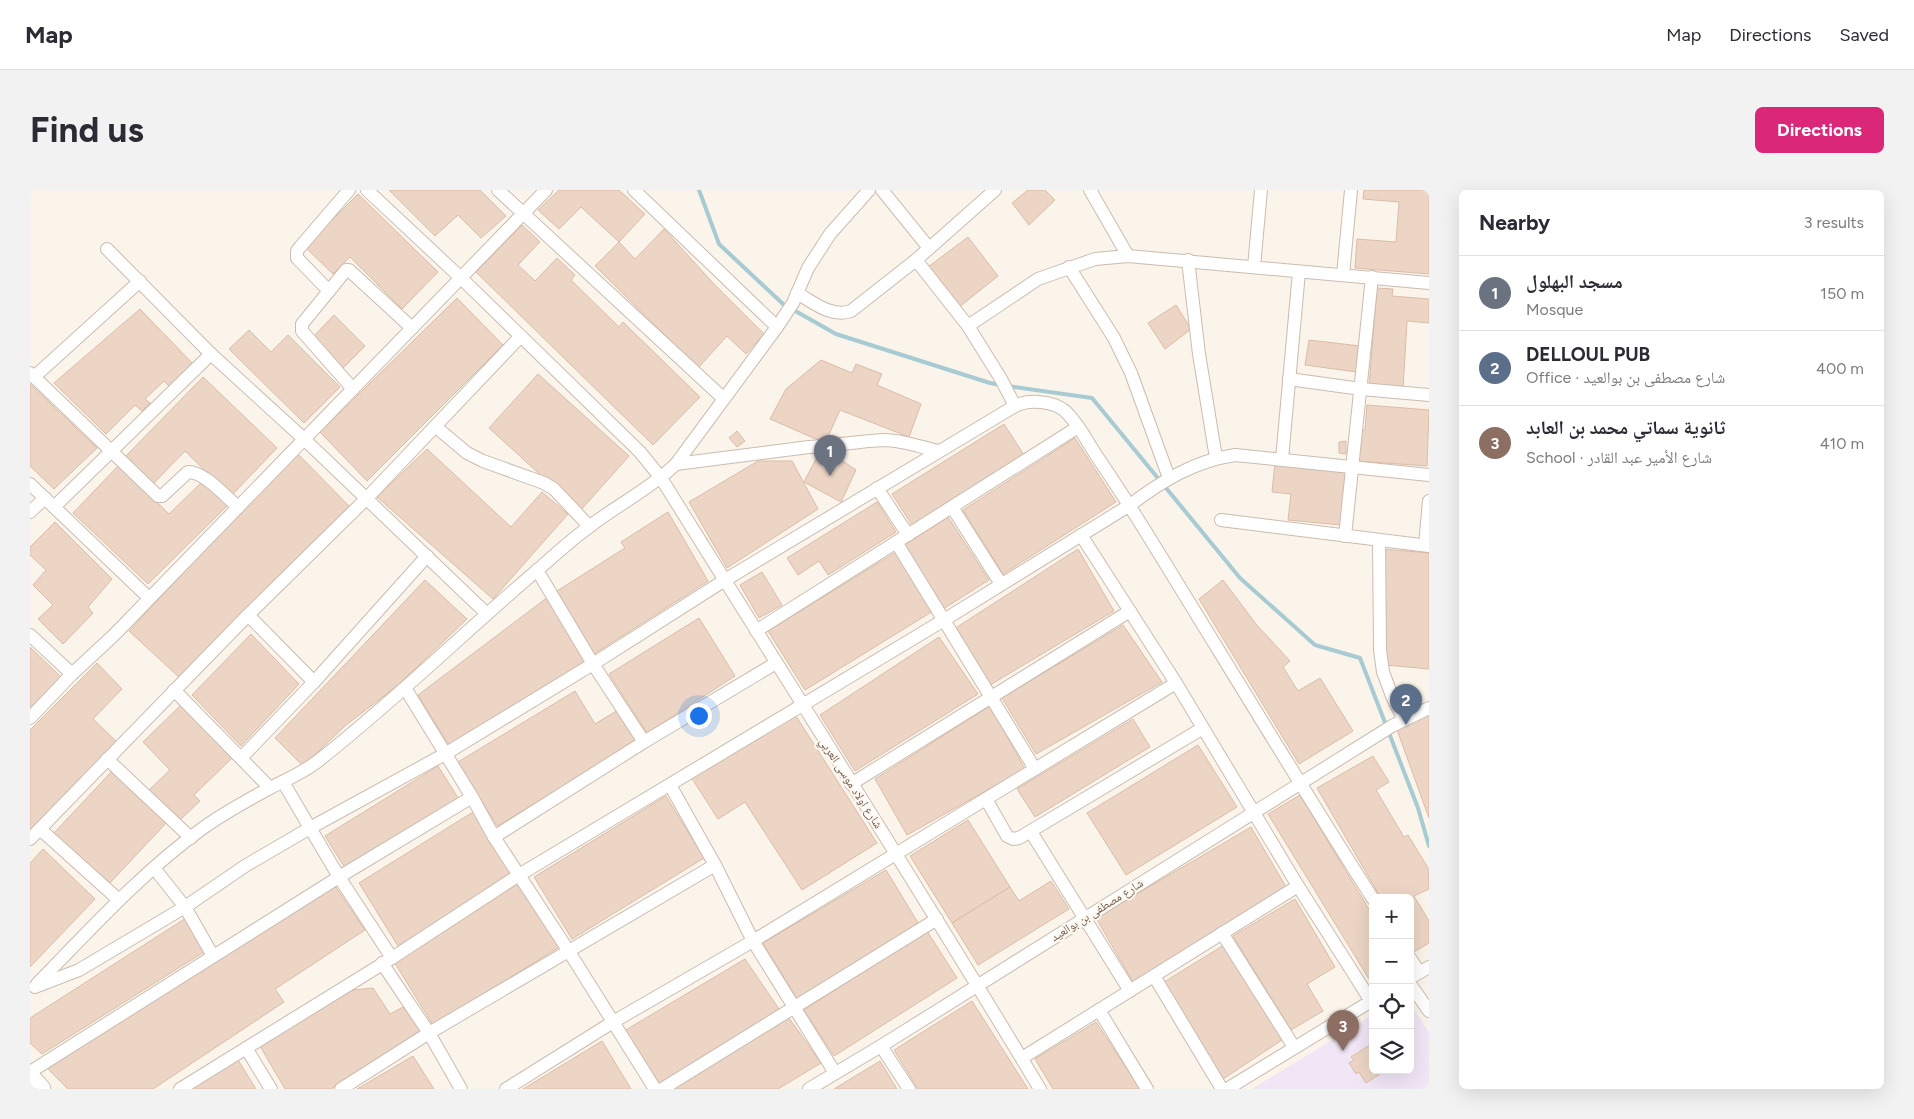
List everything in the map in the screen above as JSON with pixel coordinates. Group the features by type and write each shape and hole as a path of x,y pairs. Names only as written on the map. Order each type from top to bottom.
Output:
{"street":[{"path":"329,291 296,258 297,251 349,190"},
{"name":"شارع اولاد موسى العربي","path":"367,190 461,278 640,452 661,478 937,919 1040,1089"},
{"path":"498,190 723,398"},
{"path":"30,718 238,508 546,190"},
{"path":"634,190 777,327"},
{"path":"32,989 119,900 154,868 203,828 317,762 405,688 486,613 589,526 661,478 676,464 786,314 808,268 830,234 869,190"},
{"path":"882,190 930,248"},
{"path":"795,298 836,314 851,311 916,260 995,190"},
{"path":"1090,190 1128,256"},
{"path":"1254,267 1261,190"},
{"path":"1343,274 1351,190"},
{"path":"107,249 211,354 304,439 486,613"},
{"path":"968,326 1038,279 1069,267 1095,260 1128,256 1429,283"},
{"path":"916,260 968,326 1001,379 1015,406"},
{"path":"1188,260 1199,354 1216,458"},
{"path":"1069,267 1114,338 1131,373 1169,478"},
{"path":"353,389 302,328 313,310 346,270 349,270 412,328"},
{"path":"1282,459 1299,272"},
{"path":"1345,536 1372,277"},
{"path":"140,281 32,375 158,496 162,496 188,472 194,472 203,476 238,508"},
{"path":"30,838 248,615 366,499 520,337"},
{"path":"30,512 49,502 109,451 211,354"},
{"path":"1289,379 1361,389 1429,395"},
{"path":"32,989 79,970 185,907 245,866 445,754 593,664 724,580 877,488 1015,406 1023,402 1032,401 1056,406 1065,411 1078,427 1130,505 1300,784 1370,894"},
{"path":"436,427 468,453 483,461 544,483 554,489 589,526"},
{"path":"756,631 1078,427"},
{"path":"676,464 809,446 829,446 884,440 896,441 938,452"},
{"path":"180,1089 519,875 944,620 1189,467 1216,458 1234,455 1429,475"},
{"path":"30,484 149,598"},
{"path":"877,488 908,535"},
{"path":"1221,520 1427,546 1429,500"},
{"path":"952,507 1001,584"},
{"path":"1081,535 1176,683 1298,886 1369,995"},
{"path":"1379,540 1380,650 1384,672 1392,696 1404,720"},
{"path":"896,542 1035,769"},
{"path":"242,758 314,682 426,556"},
{"path":"537,570 593,664 644,742"},
{"path":"851,784 1130,611"},
{"path":"248,615 314,682"},
{"path":"30,635 72,674"},
{"path":"494,836 644,742 776,663"},
{"path":"506,1089 613,1022 754,940 1176,683"},
{"path":"405,688 494,836 568,950 654,1089"},
{"path":"174,690 270,788"},
{"name":"شارع مصطفى بن بوالعيد","path":"809,1089 881,1046 1384,731 1429,708"},
{"path":"986,799 1007,836 1013,839 1019,838 1203,728"},
{"path":"107,759 191,838"},
{"path":"283,782 461,1089"},
{"path":"670,785 754,940 835,1073"},
{"path":"30,1072 339,877 472,797"},
{"path":"40,829 119,900"},
{"path":"1031,832 1086,917 1130,991"},
{"path":"341,1089 429,1033 715,865"},
{"path":"154,868 185,907 213,956"},
{"path":"1022,1058 1298,886"},
{"path":"662,1089 937,919"},
{"path":"1222,933 1294,1047"},
{"path":"1154,976 1222,1089"},
{"path":"1414,990 1429,1011"},
{"path":"1228,1089 1369,1002"},
{"path":"1099,1010 1147,1089"},
{"path":"881,1046 909,1089"},
{"path":"246,1048 271,1089"},
{"path":"30,1077 41,1089"}],"shaded area":[{"path":"1414,1009 1429,1032 1429,1089 1252,1089 1369,1017 1369,1074 1414,1074"}],"building":[{"path":"389,190 480,190 506,216 481,238 458,215 435,236"},
{"path":"559,190 619,190 645,214 619,242 581,207 559,229 538,210"},
{"path":"1028,190 1045,190 1055,200 1029,225 1012,203"},
{"path":"1364,190 1429,190 1429,274 1355,268 1357,239 1396,242 1399,202 1363,199"},
{"path":"358,194 438,272 402,309 350,257 333,274 305,247"},
{"path":"522,225 540,242 518,265 535,281 557,258 575,275 571,280 619,327 623,322 700,397 653,445 476,272"},
{"path":"664,229 713,283 764,334 746,354 727,336 698,368 595,266 619,242 635,259"},
{"path":"968,237 998,276 958,308 928,267"},
{"path":"1377,288 1393,289 1392,296 1429,299 1429,323 1407,321 1403,390 1369,387"},
{"path":"457,298 503,345 367,481 320,432"},
{"path":"1176,305 1191,329 1165,349 1148,323"},
{"path":"140,309 194,365 171,388 164,381 145,399 150,403 142,411 135,405 106,434 54,383"},
{"path":"334,315 365,346 343,368 312,338"},
{"path":"249,330 271,352 288,335 340,387 304,423 229,349"},
{"path":"1309,340 1360,346 1357,372 1305,365"},
{"path":"821,360 852,373 856,364 882,374 877,385 921,404 909,437 840,410 825,443 770,419 786,389"},
{"path":"538,374 629,456 580,511 489,428"},
{"path":"203,377 277,448 231,496 185,451 153,484 125,457"},
{"path":"30,384 97,448 54,489 30,466"},
{"path":"1367,405 1429,410 1427,466 1357,461 1360,430 1365,430"},
{"path":"1004,424 1024,455 912,525 892,494"},
{"path":"737,431 745,441 737,447 729,438"},
{"path":"1075,438 1116,502 1003,574 963,510"},
{"path":"1346,441 1346,454 1339,453 1339,442"},
{"path":"427,449 511,527 542,492 568,514 493,599 377,497"},
{"path":"296,452 349,506 180,678 129,631"},
{"path":"834,455 856,470 841,502 804,482 817,457"},
{"path":"758,461 792,461 818,509 727,568 689,502"},
{"path":"1275,463 1346,471 1341,525 1288,520 1291,494 1272,492"},
{"path":"119,465 169,514 203,481 228,505 148,584 73,513"},
{"path":"877,502 896,532 828,575 819,561 798,575 787,558"},
{"path":"668,512 708,581 594,654 557,591 625,548 621,542"},
{"path":"948,517 989,580 943,609 903,546"},
{"path":"55,522 112,579 88,607 93,613 63,644 38,619 53,605 33,585 46,570 30,555 30,547"},
{"path":"1078,549 1114,611 990,685 954,629"},
{"path":"1383,549 1429,553 1429,669 1386,665"},
{"path":"896,552 933,611 805,690 768,631"},
{"path":"762,572 782,605 759,618 740,585"},
{"path":"425,580 467,619 397,686 346,725 303,766 275,738"},
{"path":"1223,580 1256,624 1290,661 1283,667 1298,691 1320,678 1353,731 1299,764 1199,599"},
{"path":"548,597 585,661 450,747 418,695"},
{"path":"699,618 735,676 647,733 609,674"},
{"path":"1123,625 1162,682 1036,754 1002,698"},
{"path":"251,634 299,684 241,746 192,695"},
{"path":"939,637 978,694 855,771 820,715"},
{"path":"30,647 62,678 30,709"},
{"path":"97,663 122,689 93,719 120,745 30,834 30,730"},
{"path":"575,691 595,724 618,710 637,742 497,826 458,762"},
{"path":"181,705 233,757 194,795 200,801 179,821 148,791 170,770 143,742"},
{"path":"990,706 1025,769 907,835 875,779"},
{"path":"794,713 877,843 802,890 745,802 718,819 691,777"},
{"path":"1429,714 1429,818 1396,727"},
{"path":"1133,719 1150,747 1035,817 1017,789"},
{"path":"1198,745 1237,807 1126,875 1087,813"},
{"path":"1373,756 1389,782 1376,790 1404,837 1408,835 1428,868 1429,889 1414,896 1414,894 1379,894 1317,788"},
{"path":"438,766 458,798 345,868 325,836"},
{"path":"113,770 168,821 108,885 53,834"},
{"path":"1300,795 1369,909 1369,979 1268,814"},
{"path":"666,796 704,858 572,939 534,877"},
{"path":"473,812 513,875 398,946 359,883"},
{"path":"968,820 1010,887 952,923 910,856"},
{"path":"1251,827 1286,887 1133,982 1096,918"},
{"path":"43,849 95,899 30,967 30,863"},
{"path":"886,870 920,926 797,999 763,943"},
{"path":"1051,881 1069,909 978,965 952,923 1010,887 1019,901"},
{"path":"521,882 561,946 433,1025 393,960"},
{"path":"333,883 365,930 275,989 284,1002 153,1089 68,1089 47,1068"},
{"path":"1414,896 1429,921 1429,943 1414,952"},
{"path":"1295,899 1335,967 1307,984 1323,1011 1291,1030 1233,936"},
{"path":"186,918 207,950 42,1054 30,1043 30,1018"},
{"path":"927,931 957,978 834,1056 804,1010"},
{"path":"1224,945 1282,1040 1220,1081 1164,982"},
{"path":"745,959 779,1009 659,1088 624,1031"},
{"path":"373,988 390,1014 403,1007 421,1030 331,1089 285,1089 260,1046 353,990"},
{"path":"972,1001 1028,1089 918,1089 894,1050"},
{"path":"789,1018 821,1063 778,1089 674,1089"},
{"path":"1096,1022 1140,1089 1053,1089 1035,1059"},
{"path":"602,1041 631,1089 523,1089"},
{"path":"1369,1046 1369,1074 1380,1074 1366,1083 1359,1072 1356,1074 1349,1063 1354,1060 1351,1057"},
{"path":"413,1056 434,1089 357,1089"},
{"path":"238,1060 256,1089 191,1089"},
{"path":"880,1061 897,1089 834,1089"}],"waterway":[{"path":"699,190 719,244 783,304 836,334 1000,385"},
{"path":"1007,386 1092,398 1240,578 1315,645 1360,658 1418,808 1429,846"}],"place":[{"name":"مسجد البهلول","path":"830,476"},
{"name":"DELLOUL PUB","path":"1406,725"},
{"name":"ثانوية سماتي محمد بن العابد","path":"1343,1051"}]}
